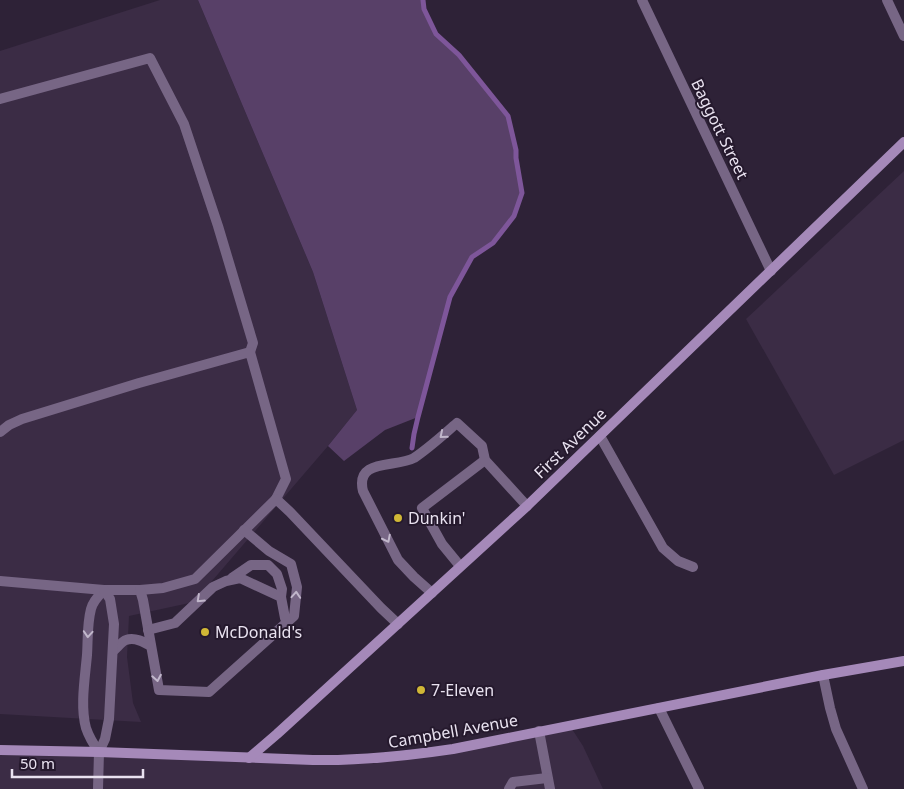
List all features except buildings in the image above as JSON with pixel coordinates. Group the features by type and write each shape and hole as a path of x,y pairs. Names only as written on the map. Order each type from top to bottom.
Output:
{"main road":[{"name":"First Avenue","path":"249,758 527,506 904,142"},
{"name":"Campbell Avenue","path":"0,750 313,760 381,758 453,749 823,675 904,661"}],"street":[{"name":"Baggott Street","path":"642,0 771,271"},
{"path":"887,0 904,36"},
{"path":"0,99 150,58 184,124 218,226 252,342 250,352 286,479 276,499 196,579 162,588 140,590 104,590 0,580"},
{"path":"0,432 22,419 139,383 250,352"},
{"path":"432,593 398,560 363,491 362,479 366,472 375,466 414,458 457,423 482,446 485,460 527,506"},
{"path":"600,436 663,548 678,561 693,567"},
{"path":"460,566 442,544 422,508 485,460"},
{"path":"276,499 398,624"},
{"path":"140,590 159,690 209,692 294,616 297,587 291,564 269,551 244,530"},
{"path":"148,630 175,623 213,587 251,565 268,565 278,574 287,623"},
{"path":"226,581 240,578 281,597"},
{"path":"98,789 99,752 105,739 109,719 114,624 110,599 104,590"},
{"path":"99,752 86,728 84,698 89,622 95,600 104,590"},
{"path":"113,651 126,640 142,641 151,646"},
{"path":"823,675 836,729 863,789"},
{"path":"659,708 699,789"},
{"path":"539,732 550,789"},
{"path":"509,789 513,782 547,778"}],"shaded area":[{"path":"160,0 198,0 313,272 357,410 194,602 129,616 127,657 133,703 141,722 0,714 0,51"},
{"path":"198,0 423,0 424,9 436,34 459,55 508,116 516,150 522,193 514,216 493,243 472,257 450,297 418,417 385,430 344,461 328,446 357,410 313,272"},
{"path":"904,171 904,440 834,475 746,319"},
{"path":"570,726 583,746 603,789 0,789 0,750 381,758"}],"waterway":[{"path":"412,448 418,417 450,297 472,257 493,243 514,216 522,193 516,150 508,116 459,55 436,34 424,9 423,0"}],"place":[{"name":"Dunkin'","path":"398,518"},
{"name":"McDonald's","path":"205,632"},
{"name":"7-Eleven","path":"421,690"}]}
